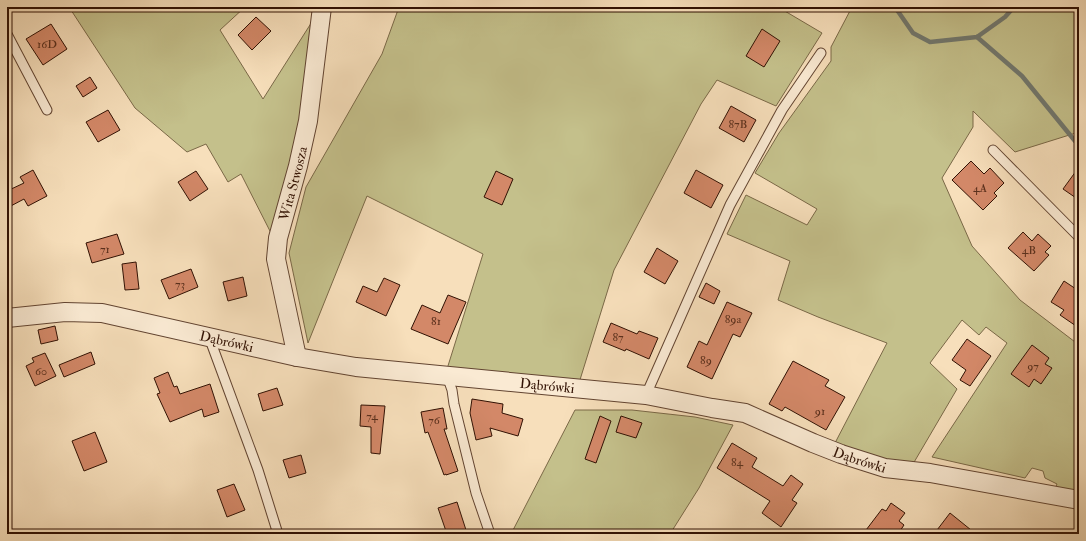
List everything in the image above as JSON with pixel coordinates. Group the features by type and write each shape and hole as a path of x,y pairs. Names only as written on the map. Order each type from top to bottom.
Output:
{"street":[{"name":"Wita Stwosza","path":"297,357 276,259 278,238 298,166 308,121 322,7"},
{"name":"Dąbrówki","path":"7,318 65,312 102,313 297,357 356,367 646,395 745,413 841,454 885,468 930,473 1079,500"}],"lane":[{"path":"7,34 47,110"},
{"path":"646,395 730,205 782,110 821,53"},
{"path":"993,150 1079,237"},
{"path":"209,337 258,470 278,534"},
{"path":"447,376 452,390 476,494 490,534"}],"shaded area":[{"path":"69,7 245,7 220,30 263,99 315,17 307,98 273,237 241,174 228,182 206,144 187,152 135,108"},
{"path":"399,7 778,7 822,33 776,106 717,80 701,104 614,270 579,383 447,369 483,254 367,196 308,343 289,253 306,187 382,54"},
{"path":"852,7 1079,7 1079,132 1015,152 973,111 973,127 942,178 972,246 1020,300 1079,345 1079,493 1055,489 1057,484 1045,478 1043,471 1032,468 1025,478 932,457 1007,343 986,327 979,335 962,320 930,363 957,389 913,464 882,461 835,443 887,343 778,300 790,261 727,234 746,195 807,225 817,209 755,173 779,133 831,61 831,47"},
{"path":"575,410 632,410 695,417 733,425 699,488 670,534 511,534"}],"building":[{"path":"256,17 271,31 252,50 238,35"},
{"path":"51,24 67,49 43,65 26,39"},
{"path":"762,29 780,41 764,67 746,56"},
{"path":"90,77 97,88 83,97 76,86"},
{"path":"731,106 756,120 744,142 719,128"},
{"path":"108,110 120,130 98,142 86,122"},
{"path":"971,161 984,174 990,168 1004,183 994,193 997,196 983,210 952,180"},
{"path":"1079,167 1079,200 1063,189"},
{"path":"33,170 47,196 28,206 24,199 7,208 7,191 24,183 20,177"},
{"path":"696,170 723,185 711,208 684,193"},
{"path":"196,171 208,189 190,201 178,182"},
{"path":"496,171 513,179 502,205 484,197"},
{"path":"1023,232 1032,241 1038,234 1051,246 1045,252 1049,255 1034,271 1008,248"},
{"path":"117,234 124,254 92,263 86,243"},
{"path":"657,248 678,261 665,284 644,272"},
{"path":"136,262 139,289 125,290 122,264"},
{"path":"191,269 198,287 169,299 161,280"},
{"path":"243,277 247,296 228,301 223,282"},
{"path":"384,278 400,285 386,316 356,302 363,286 377,292"},
{"path":"1064,281 1079,291 1079,328 1060,315 1064,310 1051,302"},
{"path":"706,283 720,291 714,304 699,297"},
{"path":"448,295 466,302 448,344 411,329 422,305 440,313"},
{"path":"727,302 752,313 740,337 733,334 712,379 687,367 699,341 707,345"},
{"path":"611,323 637,334 639,331 658,338 649,359 626,349 625,351 603,342"},
{"path":"55,326 58,340 41,344 38,330"},
{"path":"967,339 991,356 970,386 960,380 966,370 952,360"},
{"path":"1032,345 1049,358 1045,364 1052,368 1041,384 1034,379 1029,387 1011,374"},
{"path":"91,352 95,364 64,377 59,365"},
{"path":"45,353 56,376 35,386 26,366 34,362 32,358"},
{"path":"793,361 829,380 825,386 845,397 826,430 785,407 782,411 769,404"},
{"path":"168,372 174,387 177,386 180,394 210,384 219,412 204,417 202,409 170,422 157,394 160,393 154,378"},
{"path":"277,388 283,405 263,411 258,394"},
{"path":"472,399 503,404 502,413 523,419 518,436 490,428 492,436 476,440 470,413"},
{"path":"361,405 385,406 380,454 371,453 371,427 360,426"},
{"path":"443,408 447,429 444,429 458,471 446,475 444,475 428,432 425,433 421,412"},
{"path":"600,416 611,421 596,463 585,459"},
{"path":"621,416 642,423 636,438 616,432"},
{"path":"95,432 107,462 84,471 72,441"},
{"path":"732,443 757,458 752,467 783,486 791,475 803,484 792,500 797,503 781,527 762,513 770,501 717,468"},
{"path":"301,455 306,473 289,478 283,460"},
{"path":"234,484 245,510 227,517 217,490"},
{"path":"457,502 466,530 453,534 447,534 438,508"},
{"path":"891,503 905,513 899,521 904,525 898,534 863,534 882,509 886,511"},
{"path":"950,513 976,534 934,534"}],"waterway":[{"path":"895,7 913,33 930,42 977,37 1005,17 1014,7"},
{"path":"977,37 1022,76 1075,141 1079,142"}]}
